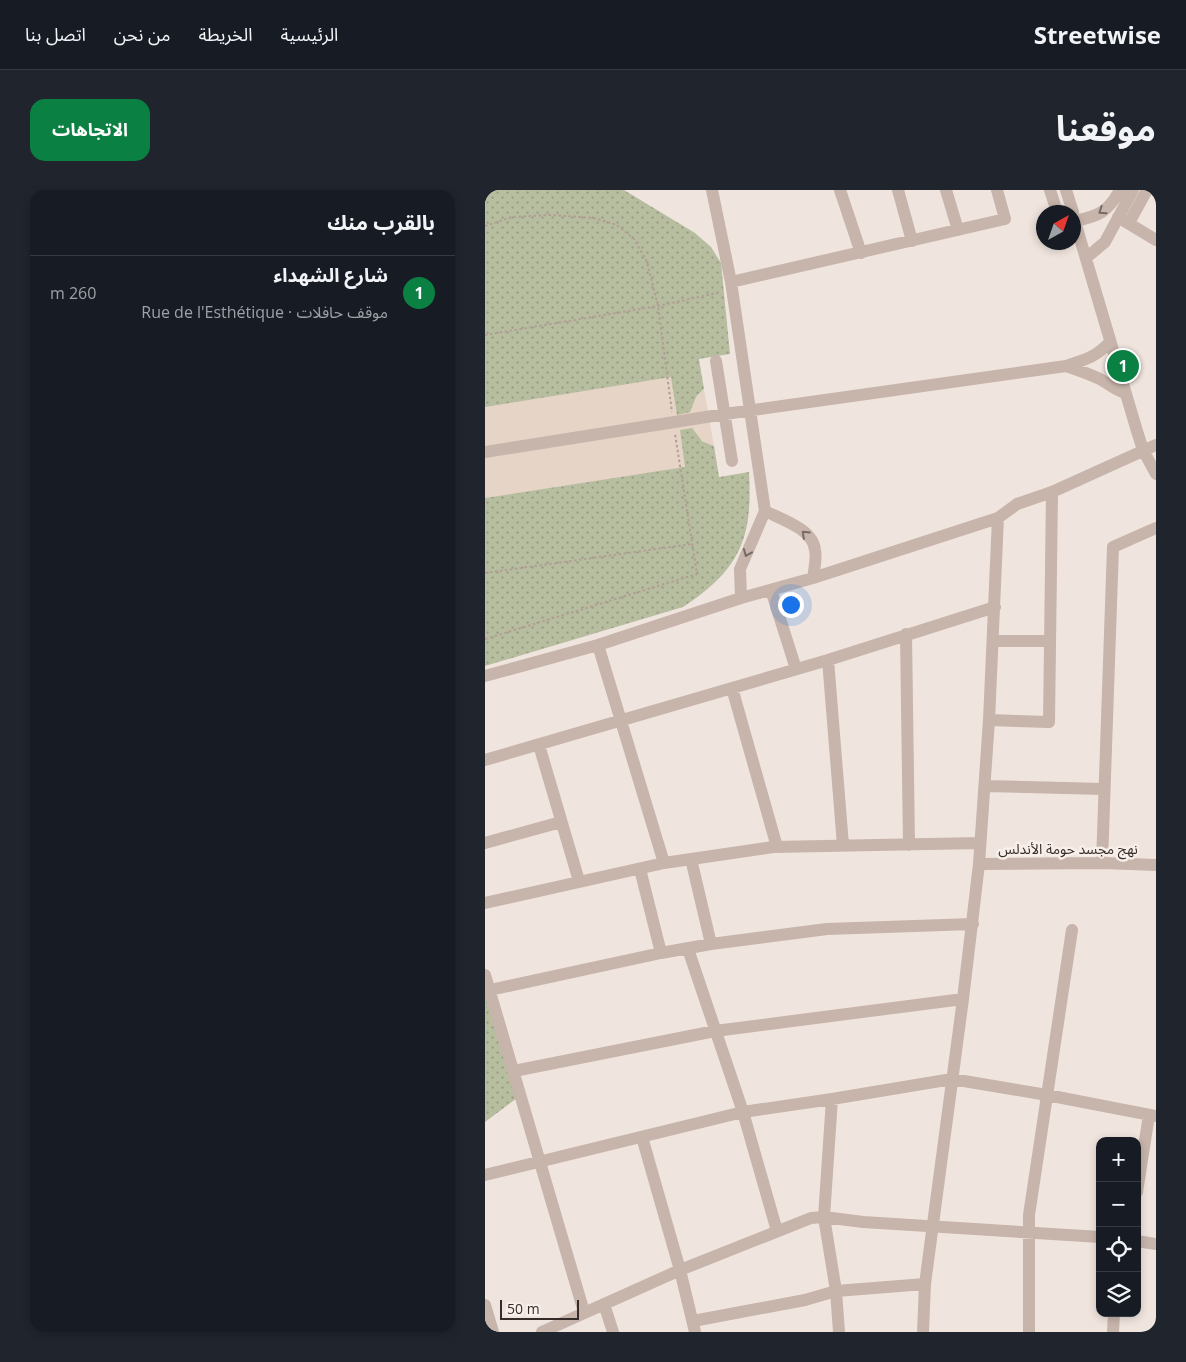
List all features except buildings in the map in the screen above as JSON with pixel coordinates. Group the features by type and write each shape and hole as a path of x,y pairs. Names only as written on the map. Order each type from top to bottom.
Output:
{"street":[{"path":"712,190 731,282 765,511 741,569 741,598"},
{"path":"841,190 861,252"},
{"path":"898,190 912,241"},
{"path":"946,190 958,230"},
{"path":"731,282 1005,219 997,190"},
{"path":"1050,190 1055,205"},
{"path":"1066,190 1070,205"},
{"path":"1081,220 1099,215 1108,208 1120,190"},
{"path":"1123,220 1133,190"},
{"path":"1086,258 1105,242 1147,190"},
{"path":"1123,220 1156,240"},
{"path":"1081,242 1143,450 1156,474"},
{"path":"485,452 725,414 1066,366 1095,356 1110,342"},
{"path":"716,361 732,461"},
{"path":"1066,366 1103,380 1115,390 1125,393"},
{"path":"485,676 599,645 741,598 813,578 998,518 1017,504 1052,492 1156,445"},
{"path":"989,720 1049,722 1052,492"},
{"path":"765,511 804,532 813,542 816,551 813,578"},
{"path":"923,1332 925,1284 973,924 979,864 989,720 998,518"},
{"path":"1102,863 1113,547 1156,528"},
{"path":"771,590 796,669"},
{"path":"485,760 828,660 995,607"},
{"path":"906,634 909,845"},
{"path":"993,641 1050,641"},
{"path":"599,645 665,863"},
{"path":"828,660 843,845"},
{"path":"731,688 777,847"},
{"path":"539,745 579,881"},
{"path":"985,786 1104,789"},
{"path":"485,843 561,822"},
{"path":"485,903 665,863 777,847 980,843"},
{"path":"691,859 711,944"},
{"name":"نهج مجسد حومة الأندلس","path":"979,864 1102,863 1156,865"},
{"path":"640,869 661,953"},
{"path":"490,990 711,944 827,929 973,924"},
{"path":"1029,1332 1028,1232 1030,1206 1072,930"},
{"path":"689,949 743,1112 777,1230"},
{"path":"485,975 584,1312"},
{"path":"514,1071 715,1031 963,999"},
{"path":"485,1175 743,1112 952,1079 1153,1116 1139,1182"},
{"path":"832,1099 824,1217 836,1291 839,1332"},
{"path":"642,1137 680,1270 694,1327 836,1291 925,1284"},
{"path":"542,1332 680,1270 811,1218 824,1217 863,1222 1096,1237"},
{"path":"1141,1241 1156,1244"},
{"path":"604,1304 613,1332"},
{"path":"485,1305 493,1332"},
{"path":"1113,1332 1114,1317"}],"path":[{"path":"485,226 512,217 550,215 594,218 617,225 634,239 647,262 658,306 673,422 697,574 485,639"},
{"path":"485,335 658,306 717,293"},
{"path":"485,573 692,544"}],"green space":[{"path":"485,190 624,190 695,233 711,247 721,263 730,354 699,359 704,389 696,397 702,441 714,446 719,477 749,472 750,495 745,534 739,550 718,580 683,607 485,666"},
{"path":"485,980 525,1092 485,1122"}],"shaded area":[{"path":"671,377 677,415 690,412 696,397 704,389 714,446 702,441 692,428 680,430 685,467 485,498 485,407"}],"place":[{"name":"شارع الشهداء","path":"1123,366"}]}
